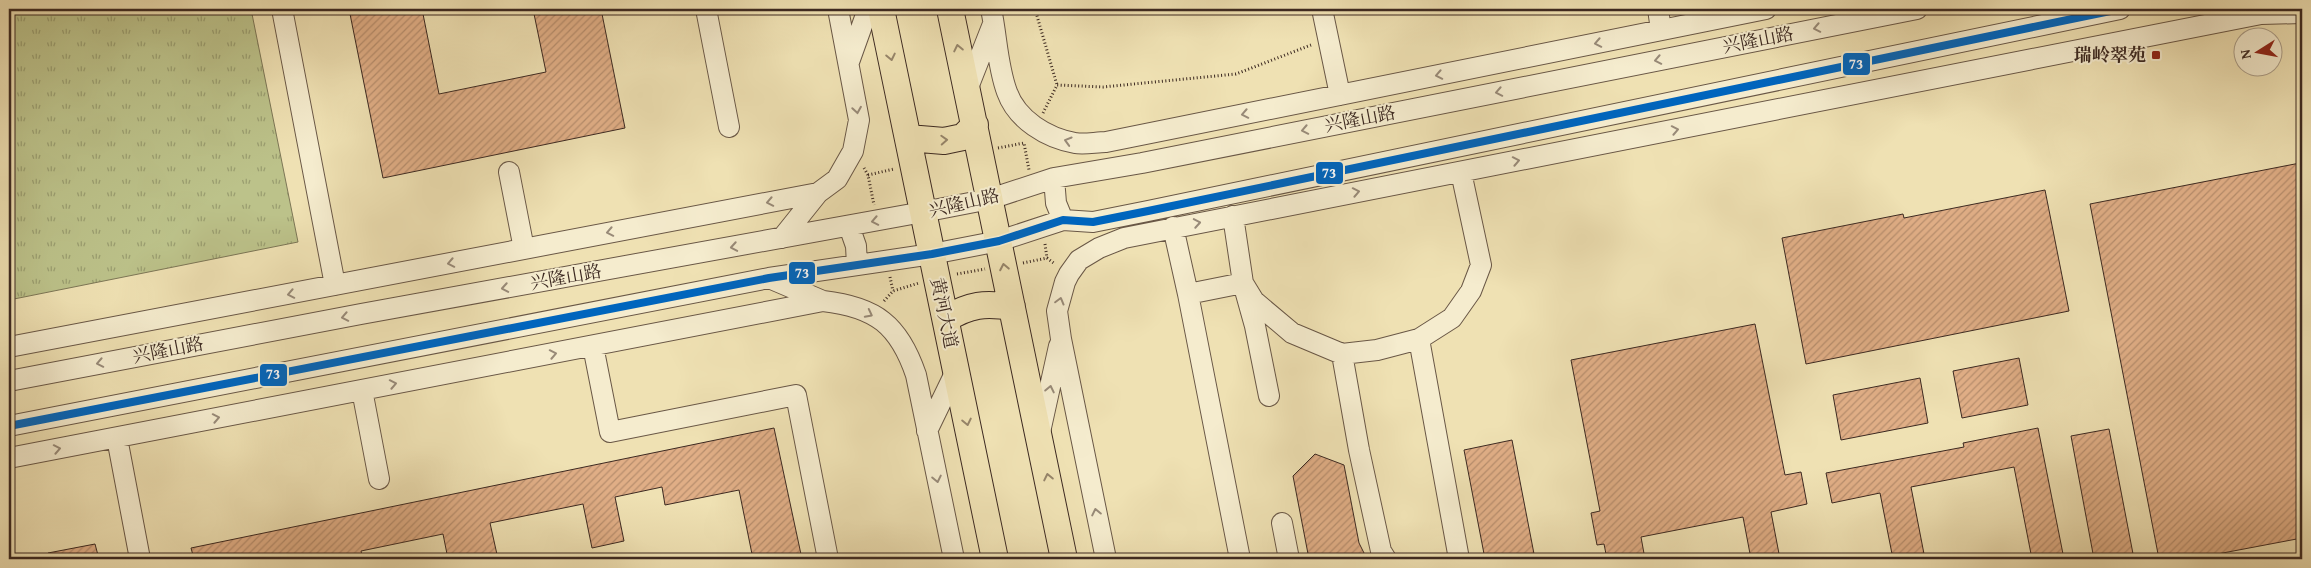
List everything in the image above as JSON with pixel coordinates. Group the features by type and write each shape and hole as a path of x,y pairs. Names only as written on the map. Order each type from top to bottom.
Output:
{"main road":[{"name":"黄河大道","path":"881,9 996,559"},
{"path":"950,9 1064,559"},
{"path":"908,138 944,141 963,137 975,125"},
{"path":"946,319 962,309 988,304 1012,307"}],"street":[{"path":"282,9 335,285"},
{"path":"706,9 729,127"},
{"path":"782,238 818,193 837,179 853,151 859,120 838,9"},
{"path":"849,62 868,9"},
{"path":"1322,9 1340,95"},
{"path":"1658,9 1661,30"},
{"path":"992,15 1000,66 1008,94 1024,118 1048,136 1076,144 1106,142 1766,9"},
{"name":"兴隆山路","path":"9,381 361,314 990,199 1054,178 1142,163 1917,9"},
{"path":"1093,222 2120,9"},
{"path":"1106,559 1061,339 1057,311 1065,282 1079,260 1099,248 1124,238 1164,229 1461,172 2254,11 2302,13"},
{"path":"967,90 992,15"},
{"path":"1106,142 1142,163"},
{"path":"509,172 524,249"},
{"path":"1243,282 1254,301 1292,333 1342,354 1377,350 1419,339 1452,318 1470,292 1480,265 1461,172"},
{"path":"1054,178 1056,203 1064,220"},
{"path":"9,348 818,193"},
{"path":"1233,216 1243,282 1255,326 1269,396"},
{"path":"9,426 769,278 857,265 934,266 999,241 1064,220 1164,229"},
{"path":"849,226 856,246 857,265"},
{"path":"1164,229 1188,294 1240,559"},
{"path":"769,278 823,302"},
{"path":"1188,294 1243,282"},
{"path":"9,458 823,302 848,304 872,314 893,330 908,351 916,376 954,559"},
{"path":"1039,437 1061,339"},
{"path":"1419,339 1459,559"},
{"path":"593,346 610,432 796,394 828,559"},
{"path":"1342,354 1359,450 1381,550 1386,559"},
{"path":"927,431 956,371"},
{"path":"362,390 379,479"},
{"path":"117,438 140,559"},
{"path":"1282,523 1289,559"}],"path":[{"path":"1035,9 1057,85 1036,127"},
{"path":"1057,85 1103,87 1236,74 1328,39"},
{"path":"872,314 893,291 934,266 1004,266 1047,258 1070,274"}],"green space":[{"path":"9,9 251,9 298,242 9,300"}],"building":[{"path":"349,9 422,9 439,94 546,72 533,9 601,9 625,128 383,178"},
{"path":"2300,163 2302,172 2302,538 2191,559 2159,559 2090,204"},
{"path":"2045,190 2069,311 1806,364 1782,238 1903,214 1904,218"},
{"path":"1755,324 1785,475 1801,472 1807,504 1771,512 1780,559 1751,559 1743,517 1641,537 1645,559 1607,559 1604,544 1597,545 1591,513 1600,511 1571,360"},
{"path":"2019,358 2028,405 1962,418 1953,371"},
{"path":"1920,378 1928,423 1841,440 1833,395"},
{"path":"774,428 802,559 753,559 739,490 665,505 662,487 615,497 624,541 592,548 583,504 490,523 498,559 448,559 443,534 361,551 363,559 324,559 323,554 297,559 194,559 191,548"},
{"path":"2038,428 2064,559 2032,559 2014,467 1911,487 1925,559 1893,559 1880,493 1832,503 1826,473 1964,447 1963,443"},
{"path":"2109,429 2134,559 2094,559 2071,436"},
{"path":"1512,440 1535,559 1485,559 1464,450"},
{"path":"1315,454 1344,465 1359,543 1367,559 1309,559 1293,476"},
{"path":"95,544 99,559 48,559 48,553"}],"transit line":[{"name":"73","path":"9,426 769,278 932,254 999,241 1063,220 1093,222 2120,9"}],"place":[{"name":"瑞岭翠苑","path":"2156,55"}]}
